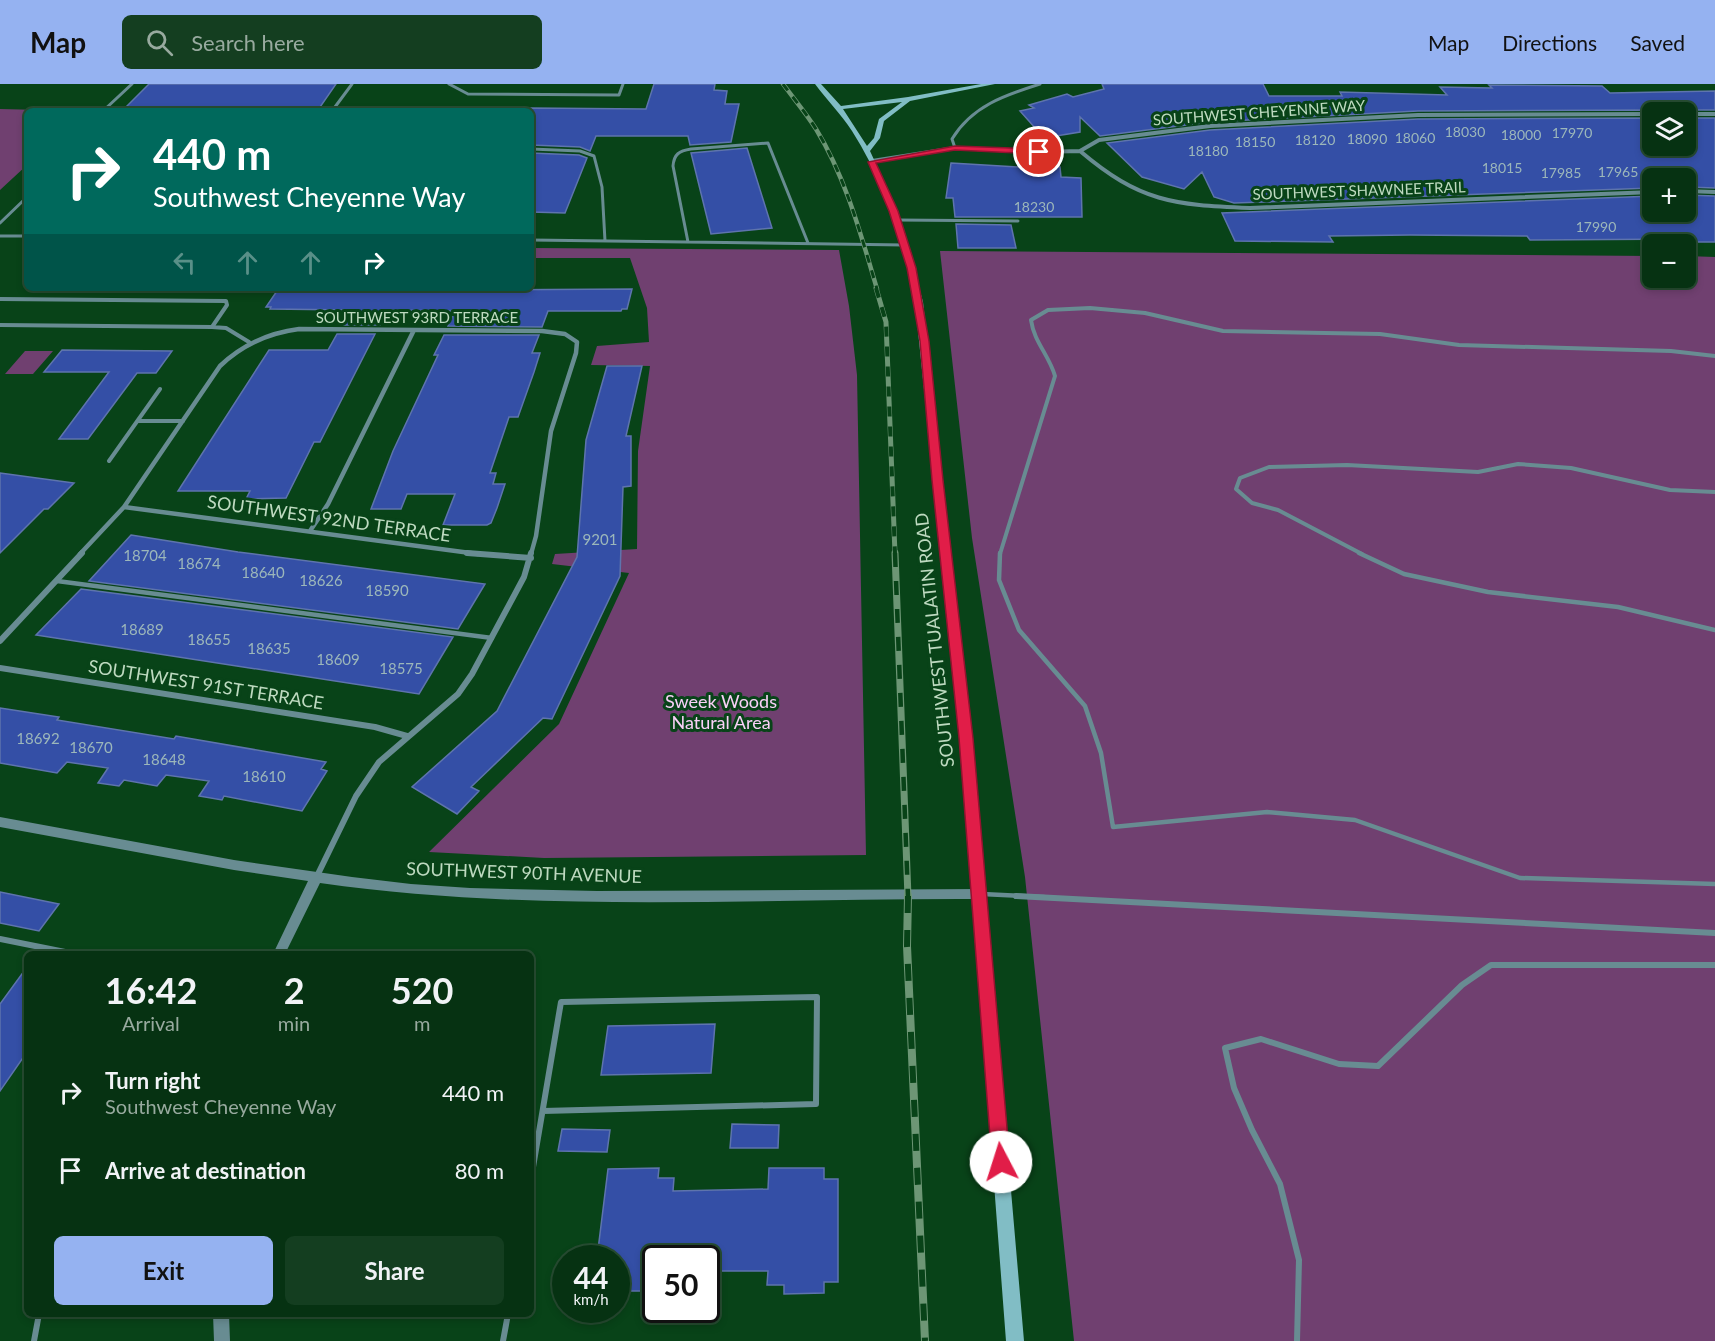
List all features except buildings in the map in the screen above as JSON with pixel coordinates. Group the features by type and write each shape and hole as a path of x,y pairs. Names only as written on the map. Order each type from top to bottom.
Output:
{"main road":[{"name":"SOUTHWEST TUALATIN ROAD","path":"818,84 839,108 872,162 896,220 917,291 966,738 1015,1341"},
{"path":"839,108 908,99 992,84"},
{"path":"866,151 877,138 881,120 908,99"}],"street":[{"name":"SOUTHWEST CHEYENNE WAY","path":"872,162 955,148 1039,152 1080,151 1099,140 1156,131 1221,125 1418,115 1642,114"},
{"path":"1696,114 1715,114"},
{"name":"SOUTHWEST SHAWNEE TRAIL","path":"1080,151 1121,184 1141,193 1189,204 1221,207 1250,208 1642,192"},
{"path":"1696,191 1715,192"},
{"name":"SOUTHWEST 93RD TERRACE","path":"0,641 124,507 220,366 233,352 249,342 282,331 299,329 542,331 558,332 570,336 577,342 576,353 551,430 531,558"},
{"path":"310,531 328,504 414,330"},
{"name":"SOUTHWEST 92ND TERRACE","path":"124,507 492,556 531,558"},
{"path":"280,951 356,796 379,762 458,694 492,638 524,577 531,558"},
{"name":"SOUTHWEST 91ST TERRACE","path":"0,668 375,727 407,736"},
{"name":"SOUTHWEST 90TH AVENUE","path":"0,822 317,876 405,888 553,895 980,894"},
{"path":"221,1317 222,1341"}],"lane":[{"path":"107,108 132,84"},
{"path":"334,108 352,84"},
{"path":"448,84 468,94 619,94 623,84"},
{"path":"955,148 952,139 960,123 974,112 998,99 1040,84"},
{"path":"688,242 674,157 680,151 691,149 768,143 808,243"},
{"path":"534,149 580,151 594,156 600,172 605,241"},
{"path":"0,223 24,200"},
{"path":"896,220 1018,221"},
{"path":"0,236 24,236"},
{"path":"534,240 904,245"},
{"path":"0,299 226,301 227,305 212,327"},
{"path":"1715,356 1671,351 1459,345 1380,334 1223,331 1126,311 1090,308 1048,309 1031,320 1032,333 1036,344 1053,364 1055,376 1000,552 999,580 1019,630 1085,706 1101,753 1113,827 1268,812 1356,820 1520,878 1715,884"},
{"path":"0,325 212,327 226,328 249,342"},
{"path":"109,461 160,389"},
{"path":"138,421 183,421"},
{"path":"1715,492 1670,490 1571,468 1518,464 1478,472 1347,465 1269,467 1240,478 1236,489 1252,503 1278,510 1340,544 1404,574 1488,592 1618,608 1715,630"},
{"path":"57,581 492,638"},
{"path":"980,894 1715,933"},
{"path":"0,939 60,951"},
{"path":"1298,1341 1299,1260 1286,1205 1280,1184 1252,1130 1234,1088 1225,1048 1260,1039 1339,1064 1378,1066 1462,985 1491,965 1715,965"},
{"path":"534,1162 561,1002 817,997 816,1104 543,1111"},
{"path":"34,1341 38,1317"},
{"path":"503,1341 507,1317"}],"green space":[{"path":"0,109 24,110 24,168 0,190"},
{"name":"Sweek Woods Natural Area","path":"534,248 839,250 849,306 857,375 866,855 544,858 429,852 559,724 629,573 552,564 555,554 637,549 638,451 650,366 591,365 597,346 649,342 647,308 630,258 534,258"},
{"path":"940,251 1642,256 1642,288 1696,288 1696,256 1715,257 1715,1341 1074,1341 1025,877 972,538"},
{"path":"25,351 53,351 33,374 5,374"}],"railway":[{"path":"783,84 816,129 836,167 852,207 877,289"},
{"path":"876,288 886,322 895,554"},
{"path":"895,553 908,897"},
{"path":"908,897 907,946 925,1341"}],"route":[{"path":"1001,1162 966,738 919,302 912,268 894,211 872,162 955,148 1039,152"}]}
